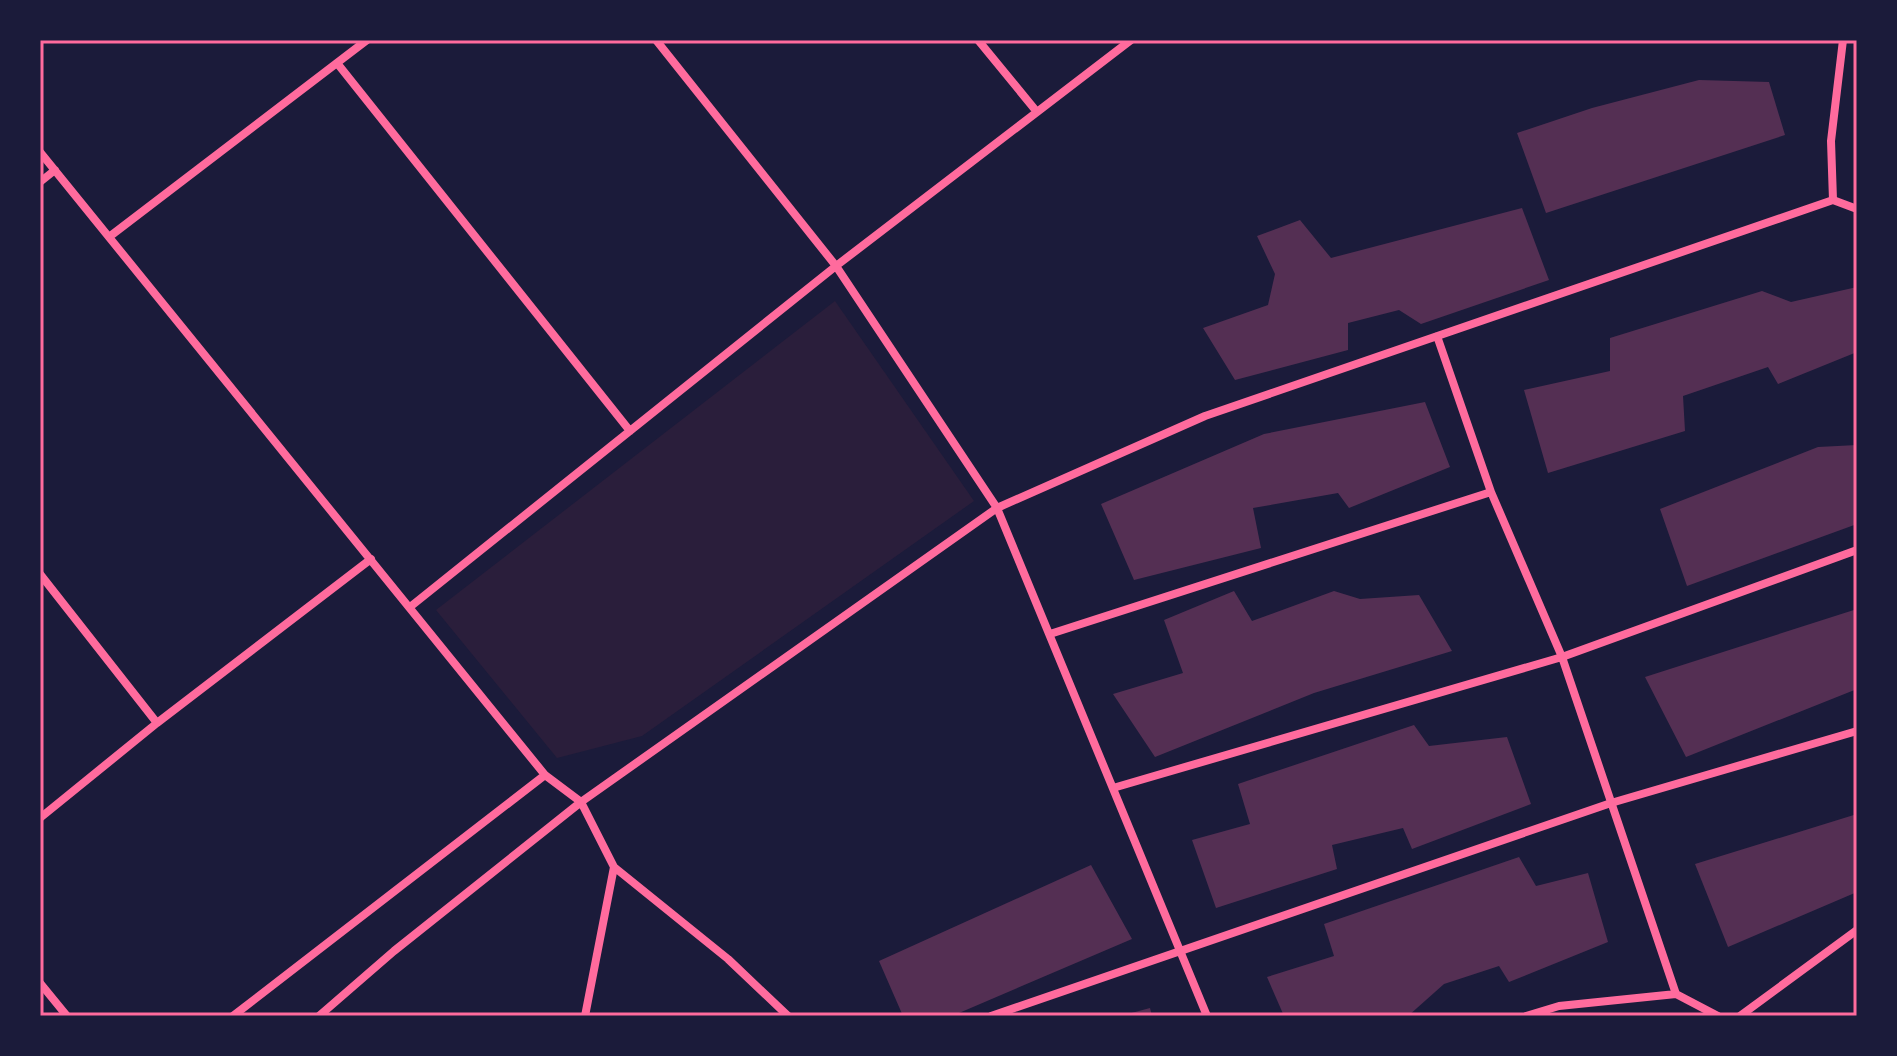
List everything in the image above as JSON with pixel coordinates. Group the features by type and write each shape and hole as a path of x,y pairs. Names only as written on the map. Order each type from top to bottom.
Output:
{"street":[{"path":"109,237 367,40"},
{"path":"656,40 836,266 997,508 1207,1016"},
{"path":"978,40 1037,112"},
{"path":"410,607 836,266 1131,40"},
{"path":"1833,200 1831,141 1843,40"},
{"path":"337,63 630,431"},
{"path":"40,152 545,775 581,802 614,867 728,959 788,1016"},
{"path":"40,182 55,170"},
{"path":"319,1016 394,951 581,802 997,508 1205,416 1833,200 1857,209"},
{"path":"1437,336 1491,492 1562,657 1676,994"},
{"path":"1050,634 1491,492"},
{"path":"1113,788 1562,657 1857,550"},
{"path":"40,818 157,723 371,559"},
{"path":"40,574 157,723"},
{"path":"991,1016 1611,803 1857,731"},
{"path":"233,1016 545,775"},
{"path":"585,1016 614,867"},
{"path":"1740,1016 1857,930"},
{"path":"40,983 67,1016"},
{"path":"1526,1016 1559,1006 1676,994 1718,1016"}],"shaded area":[{"path":"835,301 974,501 642,736 557,758 436,610"}],"building":[{"path":"1699,80 1769,82 1785,135 1546,213 1517,133 1592,108"},
{"path":"1522,208 1549,280 1421,324 1399,310 1348,323 1348,350 1235,380 1203,328 1268,305 1275,274 1257,236 1300,220 1331,258"},
{"path":"1857,287 1857,352 1778,384 1768,367 1683,396 1685,431 1548,473 1524,390 1610,371 1610,338 1762,291 1791,302"},
{"path":"1425,402 1450,467 1349,508 1338,493 1253,508 1261,548 1134,580 1101,504 1264,434"},
{"path":"1857,445 1857,524 1687,586 1660,509 1818,447"},
{"path":"1234,591 1252,621 1334,591 1360,599 1419,595 1452,651 1314,693 1155,757 1113,694 1183,673 1164,620"},
{"path":"1857,609 1857,689 1686,757 1645,677"},
{"path":"1414,725 1429,746 1507,737 1531,804 1412,849 1403,828 1332,845 1337,869 1216,908 1192,840 1250,824 1238,784"},
{"path":"1857,814 1857,892 1728,947 1695,864"},
{"path":"1519,857 1536,886 1588,873 1608,942 1509,982 1499,966 1444,984 1408,1016 1284,1016 1267,977 1334,956 1324,924"},
{"path":"1091,865 1132,939 952,1016 903,1016 879,961"},
{"path":"1150,1008 1152,1016 1124,1016 1124,1015"}]}
